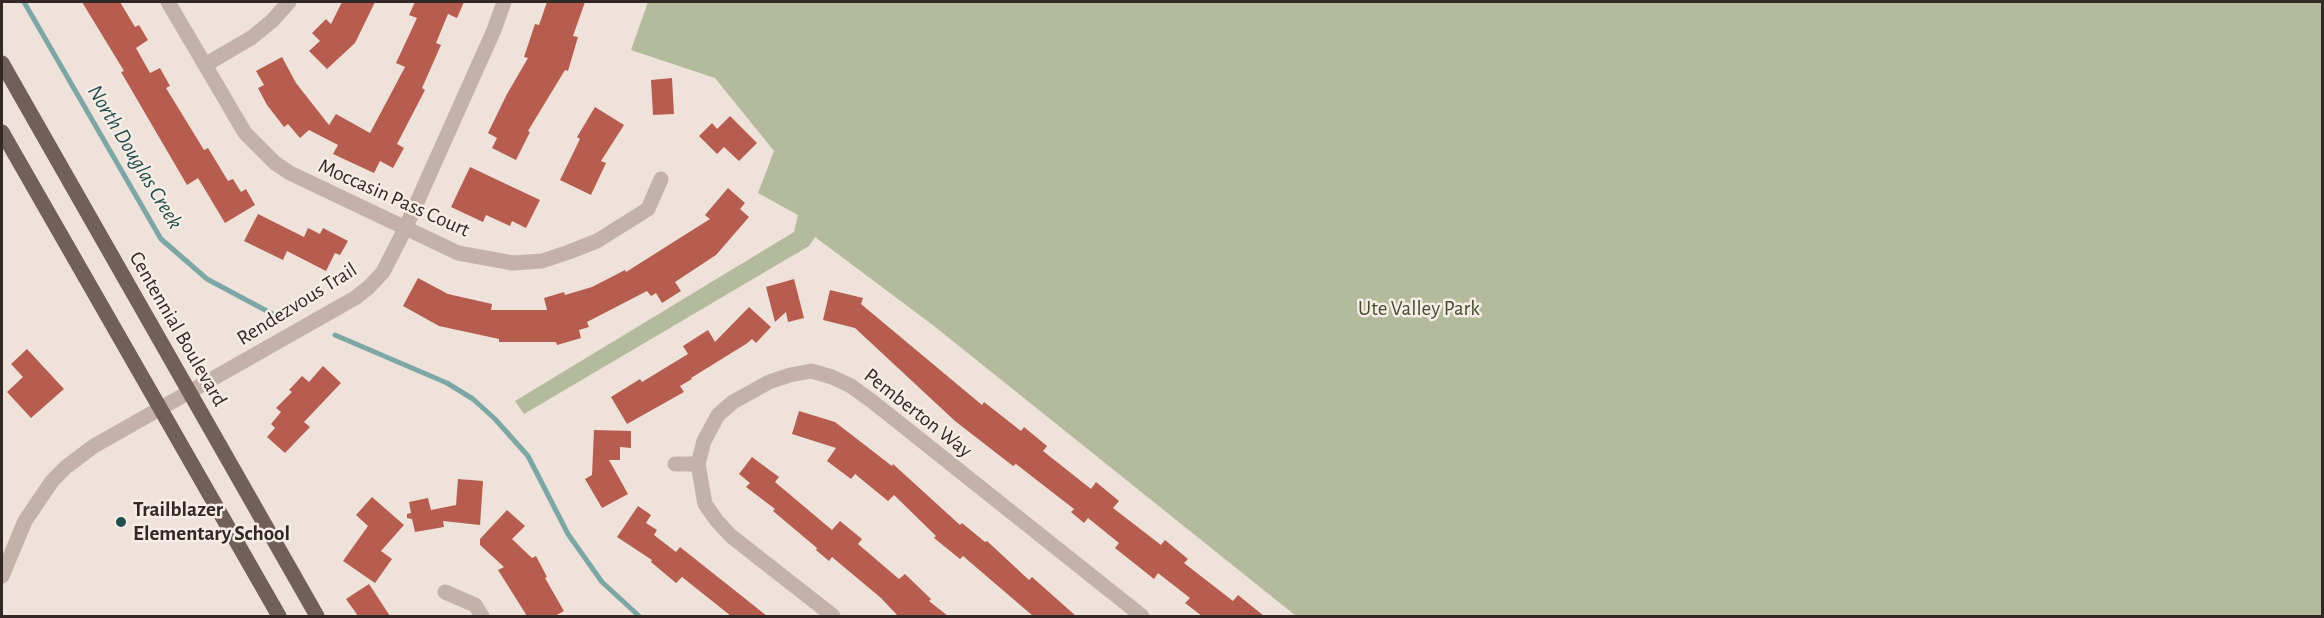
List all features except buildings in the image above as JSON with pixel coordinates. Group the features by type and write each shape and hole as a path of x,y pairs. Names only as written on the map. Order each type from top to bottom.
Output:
{"main road":[{"name":"Centennial Boulevard","path":"2,63 317,616"},
{"path":"2,132 279,616"}],"street":[{"name":"Moccasin Pass Court","path":"168,2 245,133 275,163 290,173 405,229 458,252 513,263 542,261 597,241 648,209 661,179"},
{"path":"205,65 251,38 272,21 289,2"},
{"name":"Rendezvous Trail","path":"2,576 7,545 40,497 66,467 94,446 355,298 383,272 405,229 494,30 504,2"},
{"name":"Pemberton Way","path":"833,616 731,536 717,521 705,504 698,464 704,441 718,415 733,402 769,382 812,366 851,386 873,402 1142,616"},
{"path":"675,464 698,464"},
{"path":"445,592 475,605 482,616"}],"green space":[{"name":"Ute Valley Park","path":"648,2 2322,2 2322,616 1296,616 934,326 815,237 809,246 524,414 515,401 794,232 798,215 758,193 774,151 715,78 631,50"}],"waterway":[{"name":"North Douglas Creek","path":"24,2 161,239 207,279 280,318"},
{"name":"North Douglas Creek","path":"335,335 447,383 473,399 495,419 528,456 568,534 602,582 639,616"}],"place":[{"name":"Trailblazer Elementary School","path":"121,522"}]}
